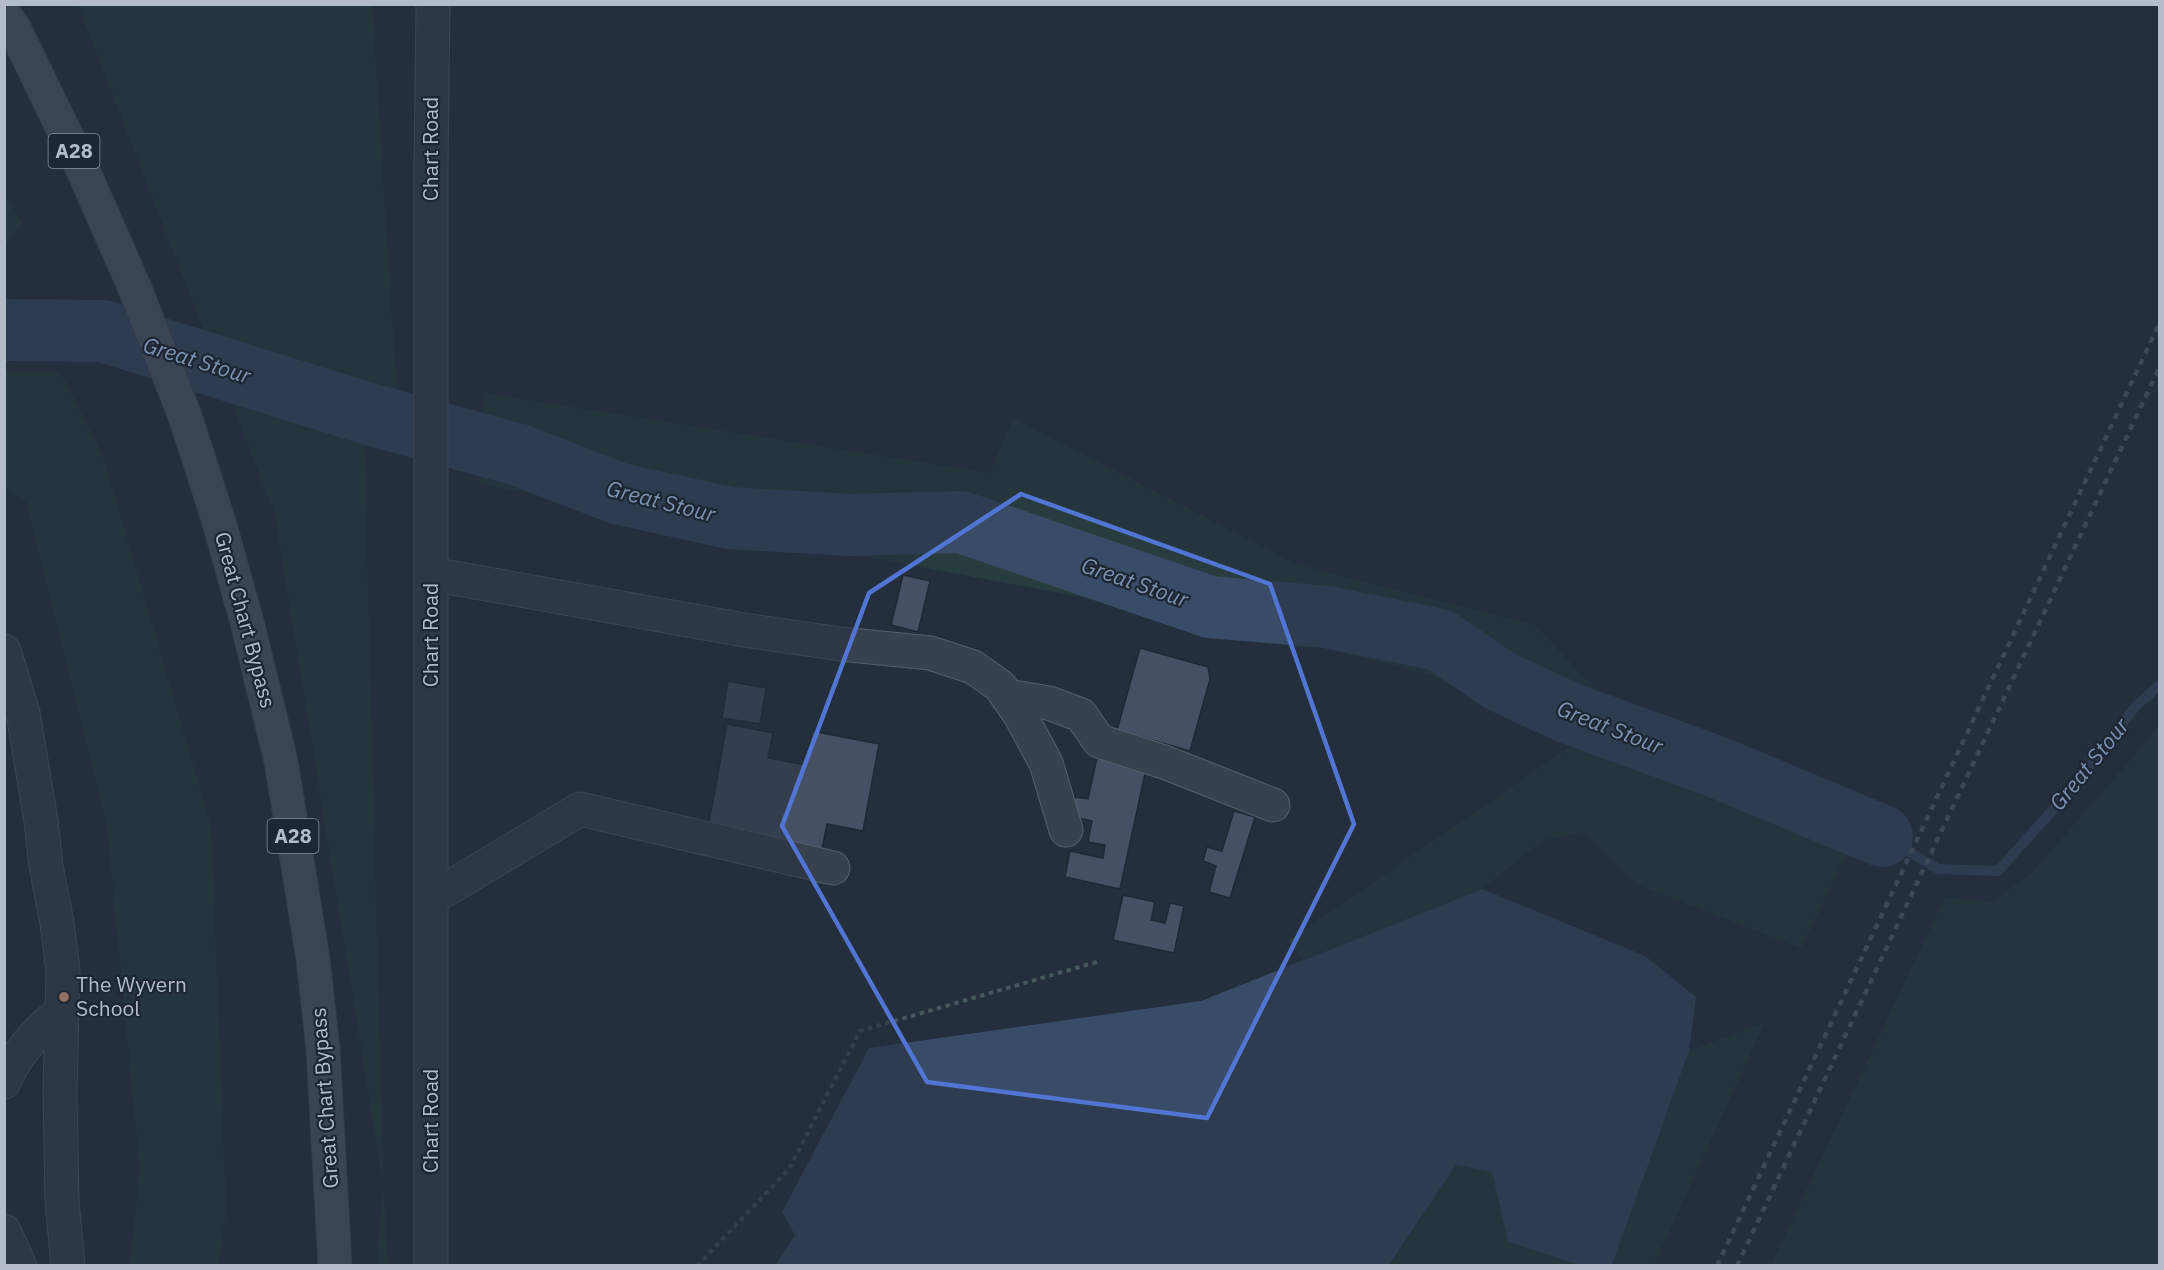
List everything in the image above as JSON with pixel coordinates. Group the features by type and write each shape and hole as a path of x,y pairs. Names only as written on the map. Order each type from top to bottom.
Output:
{"main road":[{"name":"Great Chart Bypass","path":"4,14 14,28 83,170 136,291 186,419 248,622 281,761 313,959 323,1049 335,1266"}],"street":[{"name":"Chart Road","path":"431,1266 432,4"},
{"path":"430,574 744,630 841,644 930,653 973,667 1000,686 1020,715 1046,763 1066,830"},
{"path":"4,651 22,713 63,970 60,1092 62,1201 68,1266"},
{"path":"1007,696 1049,703 1081,715 1099,741 1164,762 1273,805"},
{"path":"432,898 580,809 833,868"},
{"path":"4,1082 10,1068 40,1029 62,1011"},
{"path":"4,1231 20,1266"}],"path":[{"path":"697,1266 789,1169 860,1031 1100,961"}],"highlighted area":[{"path":"1021,494 1270,584 1354,824 1207,1118 927,1082 782,826 869,593"}],"green space":[{"path":"76,5 372,5 397,398 364,430 383,1183 275,514"},
{"path":"4,192 22,223 5,247 4,247"},
{"path":"5,371 61,373 103,456 211,827 226,1211 218,1265 130,1265 140,1169 107,826 26,502 5,489"},
{"path":"485,393 990,473 1013,418 1296,564 1535,625 1616,711 1867,812 1801,948 1638,885 1584,832 1544,840 1482,889 1303,960 1288,941 1571,746 1430,675 1251,629 479,484"},
{"path":"2159,727 2159,1265 1771,1265 1945,897 1992,902 2031,874"},
{"path":"1765,1022 1654,1265 1612,1265 1689,1051"},
{"path":"1456,1165 1492,1172 1508,1242 1580,1265 1389,1266"},
{"path":"383,1183 388,1265 377,1265"}],"water":[{"path":"1482,889 1645,956 1696,997 1689,1051 1612,1265 1580,1265 1508,1242 1492,1172 1456,1165 1389,1265 775,1265 795,1235 782,1212 869,1048 1201,1001"}],"building":[{"path":"903,575 930,581 918,632 891,625"},
{"path":"1140,648 1208,667 1210,679 1190,751 1117,730"},
{"path":"728,681 766,688 760,724 722,718"},
{"path":"727,724 773,733 768,758 805,765 812,731 879,744 863,831 827,824 822,849 708,828"},
{"path":"1097,758 1146,769 1120,889 1065,877 1070,851 1103,858 1105,845 1088,842 1092,821 1071,816 1075,797 1088,799"},
{"path":"1234,811 1255,817 1230,898 1209,892 1216,866 1203,861 1207,847 1222,851"},
{"path":"1123,895 1155,902 1151,920 1165,923 1170,903 1184,906 1174,953 1113,940"}],"waterway":[{"name":"Great Stour","path":"4,330 103,331 369,414 516,454 620,494 730,518 850,525 961,522 1210,607 1327,617 1440,640 1500,681 1569,713 1717,767 1882,836"},
{"name":"Great Stour","path":"1882,836 1938,869 1998,871 2069,792 2136,706 2160,685"}],"railway":[{"path":"1717,1266 2160,322"},
{"path":"1737,1266 2160,366"}],"place":[{"name":"The Wyvern School","path":"64,997"}]}
